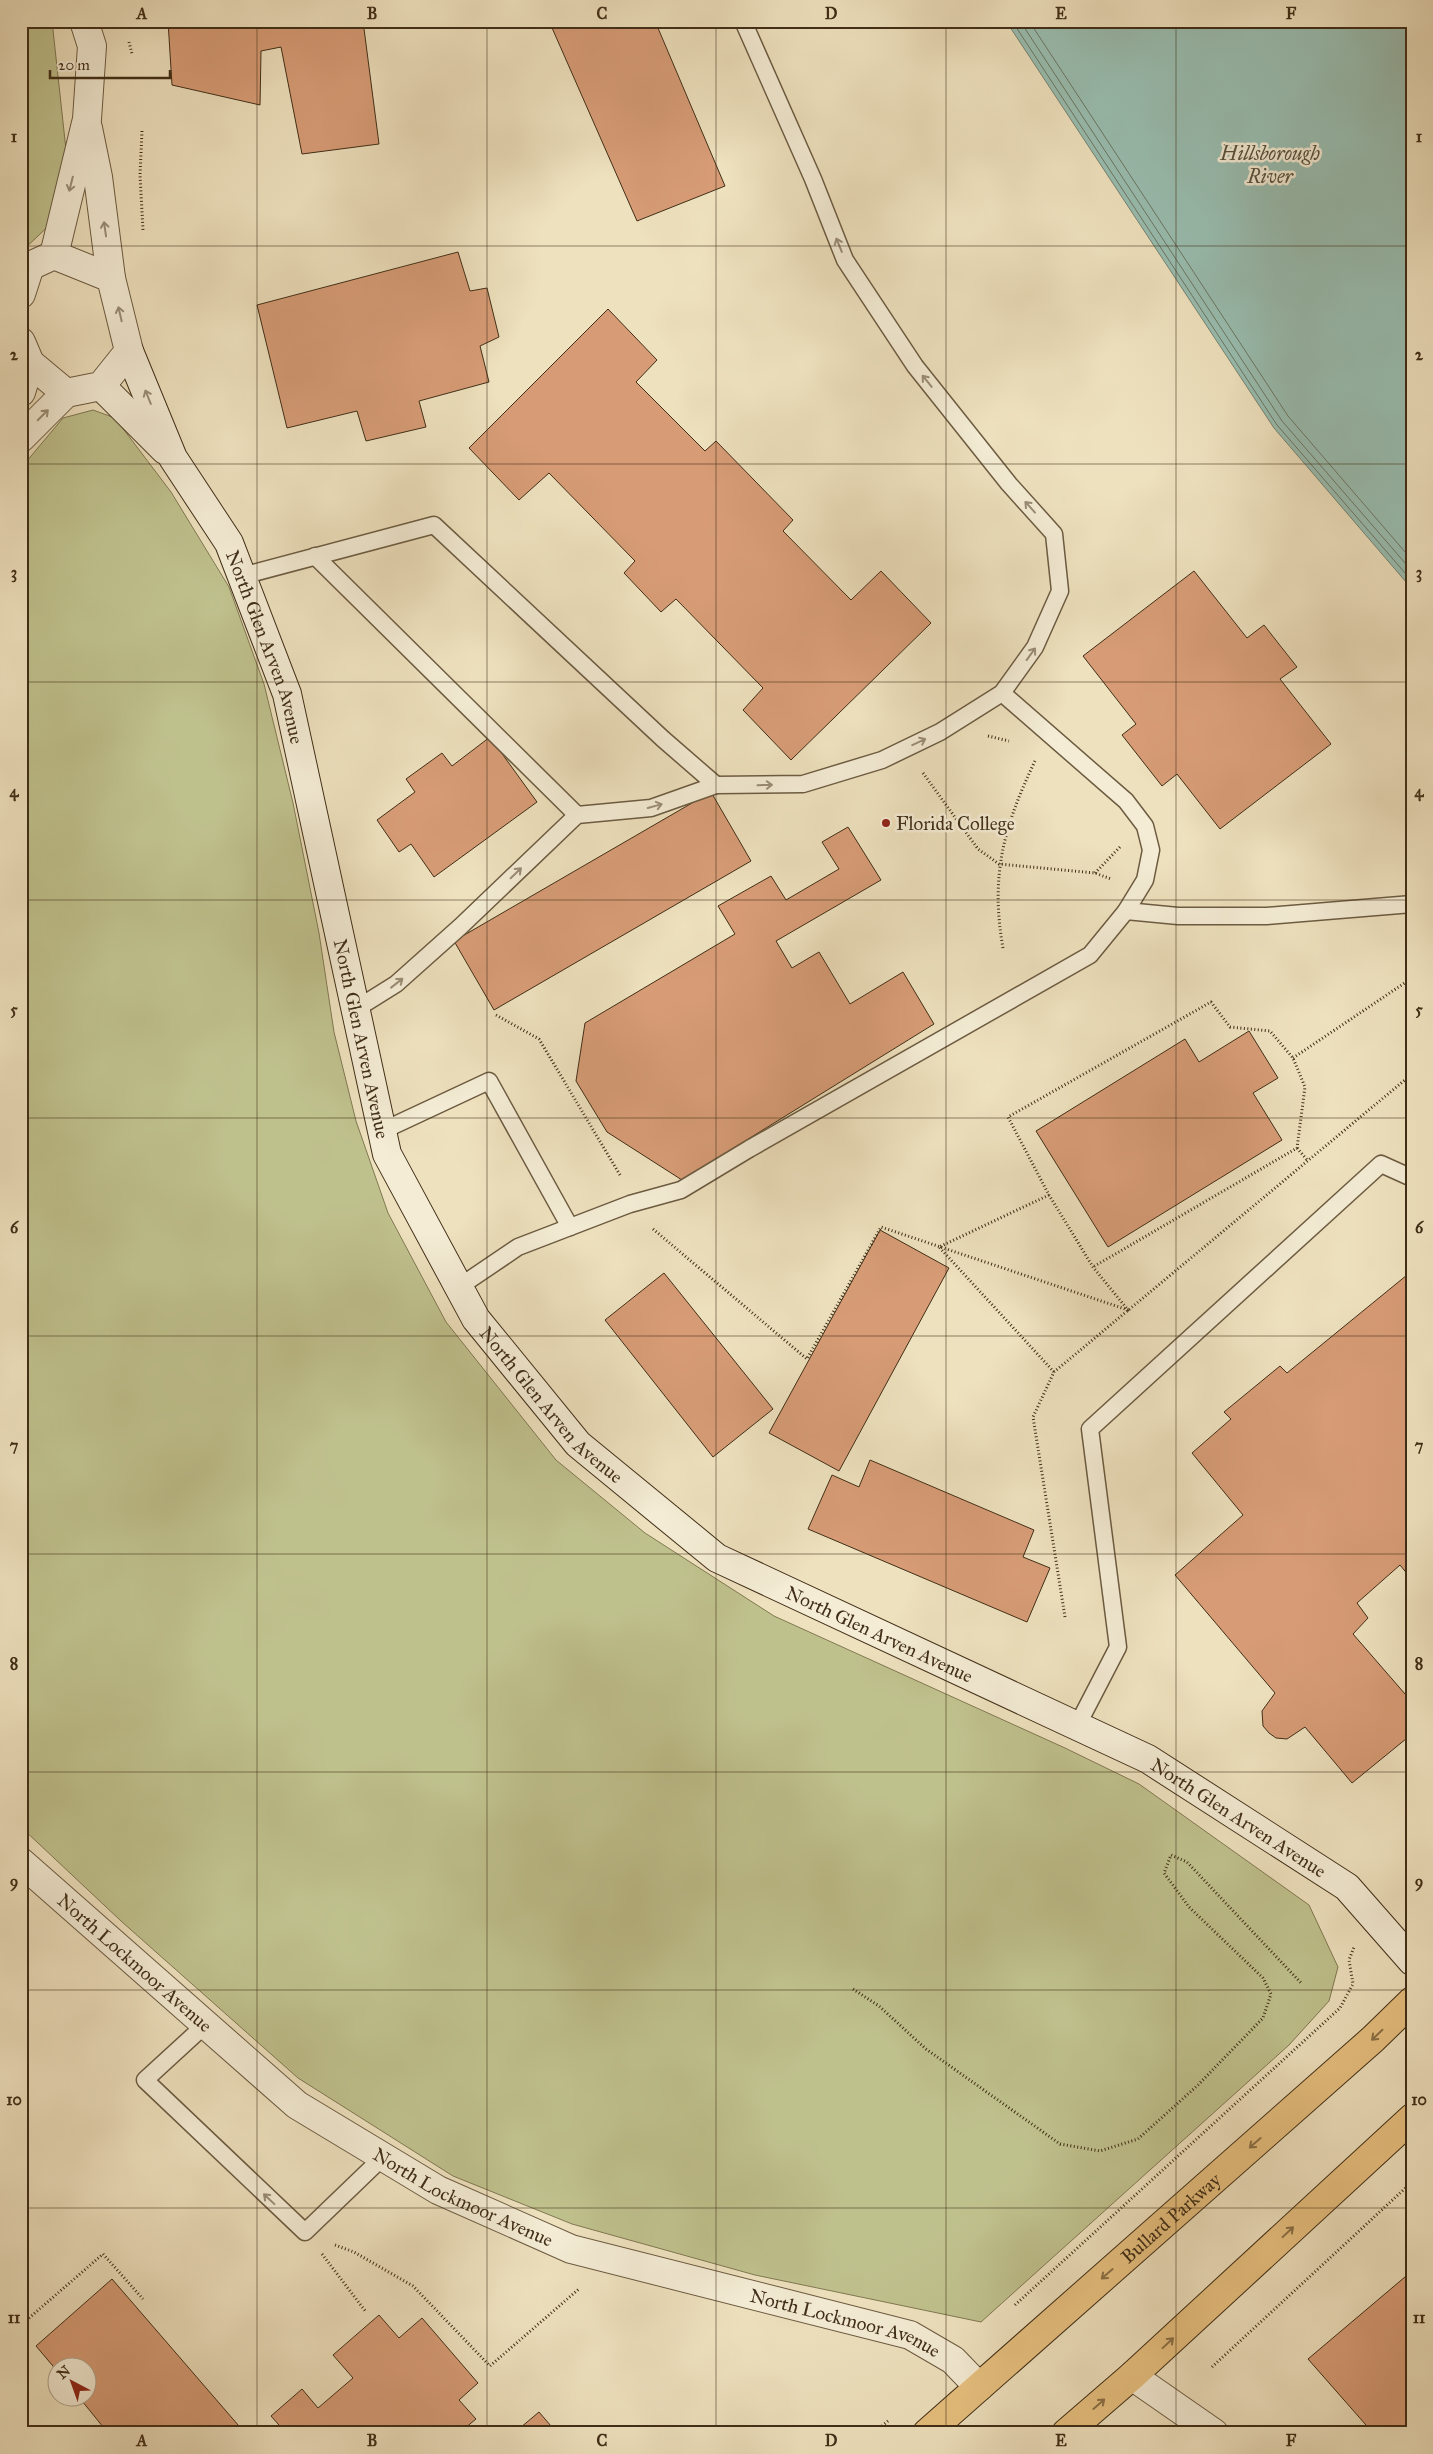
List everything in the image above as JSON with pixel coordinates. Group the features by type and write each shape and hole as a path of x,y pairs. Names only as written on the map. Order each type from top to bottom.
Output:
{"main road":[{"name":"Bullard Parkway","path":"927,2433 1373,2039 1412,2001"},
{"path":"1066,2433 1132,2376 1412,2118"}],"street":[{"path":"35,262 111,278 98,177 87,119 92,46 84,21"},
{"path":"21,294 35,262 87,119"},
{"name":"North Glen Arven Avenue","path":"111,278 128,351 173,458 229,543 287,694 387,1154 476,1319 578,1444 717,1558 1156,1764 1347,1887 1412,1961"},
{"path":"21,438 66,393 101,386 128,351"},
{"path":"26,352 66,393"},
{"path":"21,392 26,352"},
{"name":"North Glen Arven Avenue","path":"101,386 173,458"},
{"name":"North Lockmoor Avenue","path":"21,1862 297,2105 447,2194 571,2249 910,2335 953,2360 979,2387"},
{"path":"1132,2376 1214,2433"}],"lane":[{"path":"356,1009 396,984 461,926 577,815 651,808 716,786 803,784 882,760 940,732 1002,693 1035,648 1060,591 1054,534 1009,484 916,366 845,260 813,179 742,21"},
{"path":"242,576 434,525 716,786"},
{"path":"315,556 577,815"},
{"path":"459,1287 518,1247 630,1204 681,1190 749,1149 1090,955 1126,911 1144,880 1152,850 1145,826 1126,801 1002,693"},
{"path":"1126,911 1178,916 1267,916 1412,904"},
{"path":"382,1131 489,1081 570,1227"},
{"path":"1076,1726 1118,1647 1090,1430 1381,1164 1412,1178"},
{"path":"204,2025 145,2080 305,2232 384,2157"}],"path":[{"path":"142,131 140,176 143,233"},
{"path":"1002,948 998,919 998,864 1020,791 1037,756"},
{"path":"918,767 978,850 998,864 1094,873 1118,882"},
{"path":"1094,873 1125,842"},
{"path":"1293,1058 1412,978"},
{"path":"648,1225 807,1359 881,1227 1128,1310 1093,1267 1049,1196 1008,1117 1211,1002 1230,1027 1270,1031 1293,1058 1305,1087 1297,1148 1308,1161"},
{"path":"496,1015 539,1039 620,1176"},
{"path":"1093,1267 1297,1148"},
{"path":"939,1247 1049,1196"},
{"path":"939,1247 1054,1372"},
{"path":"853,1989 879,2006 926,2050 1060,2144 1100,2151 1138,2139 1198,2085 1263,2018 1271,1994 1263,1978 1188,1907 1164,1873 1171,1855 1187,1862 1302,1984"},
{"path":"1013,2306 1340,2008 1353,1984 1349,1960 1367,1911"},
{"path":"1212,2367 1412,2182"},
{"path":"305,2232 354,2252 413,2286 490,2366 594,2276 608,2258"},
{"path":"305,2232 366,2312"},
{"path":"21,2325 103,2254 143,2300"},
{"path":"874,2433 888,2421"}],"green space":[{"path":"21,21 52,21 67,159 56,219 21,252"},
{"path":"93,410 115,418 171,492 229,587 264,684 293,803 319,933 334,1032 356,1121 388,1213 446,1322 556,1460 645,1533 774,1616 1065,1748 1139,1784 1309,1905 1338,1967 1329,2001 1289,2045 981,2322 755,2275 572,2224 453,2176 298,2078 121,1921 21,1827 21,468 63,418"}],"water":[{"name":"Hillsborough River","path":"1006,21 1412,21 1412,589 1274,428"}],"building":[{"path":"168,21 363,21 379,144 302,154 281,47 261,51 260,105 172,85"},
{"path":"549,21 655,21 725,186 637,221"},
{"path":"458,252 470,291 487,288 499,337 480,346 489,382 419,401 426,427 366,441 357,411 287,428 257,305"},
{"path":"608,309 657,360 636,382 705,451 716,441 793,520 783,531 851,600 881,571 931,623 791,760 743,710 763,688 676,599 661,612 624,573 635,561 549,473 519,500 469,448"},
{"path":"1194,571 1247,638 1264,625 1297,667 1280,679 1331,744 1220,829 1177,774 1162,786 1122,735 1136,724 1083,656"},
{"path":"490,737 537,802 434,877 411,844 399,852 377,820 415,792 406,779 442,753 452,766"},
{"path":"711,792 751,861 494,1010 454,941"},
{"path":"848,827 881,880 776,941 792,968 819,952 850,1004 903,972 934,1024 682,1180 607,1132 576,1081 585,1023 735,934 718,906 771,876 786,900 839,869 822,842"},
{"path":"1249,1031 1278,1078 1253,1093 1282,1140 1108,1247 1036,1131 1185,1039 1199,1062"},
{"path":"880,1230 949,1268 839,1471 769,1433"},
{"path":"664,1273 773,1409 713,1457 605,1320"},
{"path":"1407,1275 1412,1281 1412,1574 1409,1576 1400,1565 1357,1603 1368,1618 1353,1634 1412,1702 1412,1734 1352,1783 1305,1727 1287,1739 1276,1738 1263,1726 1262,1711 1275,1693 1175,1575 1243,1515 1192,1453 1231,1419 1224,1412 1280,1366 1287,1373"},
{"path":"870,1460 1034,1530 1023,1557 1050,1568 1027,1622 808,1529 832,1475 859,1487"},
{"path":"1412,2271 1412,2433 1373,2433 1308,2359"},
{"path":"112,2279 245,2433 108,2433 86,2406 98,2406 98,2356 48,2356 48,2360 36,2346"},
{"path":"379,2315 399,2338 422,2318 478,2383 459,2400 476,2419 459,2433 286,2433 271,2416 302,2389 318,2408 353,2378 333,2355"},
{"path":"539,2412 557,2433 514,2433"}],"place":[{"name":"Florida College","path":"886,823"}]}
